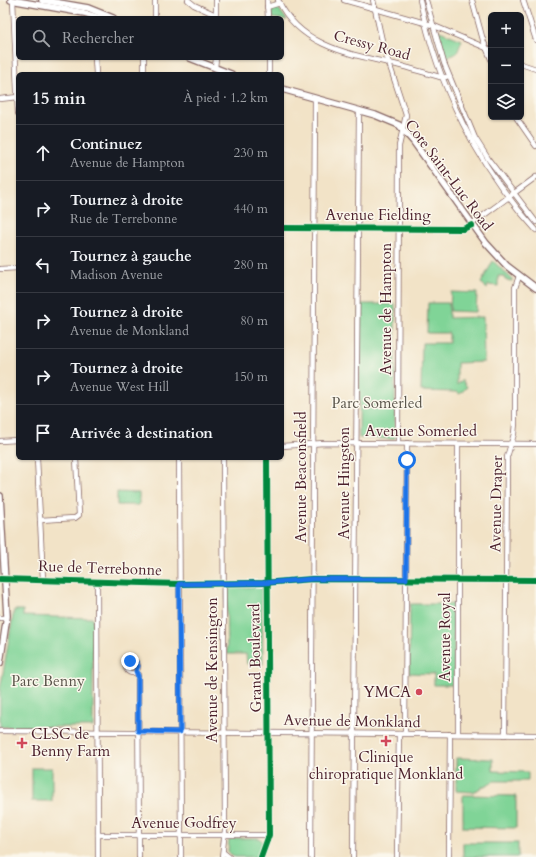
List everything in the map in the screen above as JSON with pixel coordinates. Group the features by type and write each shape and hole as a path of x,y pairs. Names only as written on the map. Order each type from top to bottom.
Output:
{"main road":[{"path":"12,0 70,5"},
{"path":"42,0 70,5 96,16"},
{"path":"195,60 222,72"},
{"name":"Cote Saint-Luc Road","path":"284,90 390,119 403,129 472,225 496,255 519,276 536,288"},
{"path":"0,496 3,579 7,618 0,663"}],"street":[{"path":"12,0 16,72"},
{"path":"155,0 155,16"},
{"path":"188,0 194,5 216,16 216,0"},
{"path":"267,0 268,16"},
{"path":"344,0 432,25 488,49"},
{"name":"Avenue de Hampton","path":"373,0 389,63 406,115 399,146 398,443"},
{"path":"420,0 426,23 472,142 536,230"},
{"path":"426,0 447,77"},
{"path":"472,0 489,48"},
{"path":"523,0 536,40"},
{"name":"Cressy Road","path":"267,7 279,1 293,22 316,41 335,50 447,77"},
{"path":"95,60 96,72"},
{"path":"144,60 144,72"},
{"path":"215,68 216,60"},
{"path":"269,60 269,72"},
{"path":"524,65 536,69"},
{"path":"0,99 16,97"},
{"name":"Avenue Beaconsfield","path":"311,857 316,98"},
{"name":"Avenue Hingston","path":"353,857 358,110"},
{"path":"518,120 536,146"},
{"path":"472,225 536,177"},
{"path":"511,195 536,222"},
{"name":"Avenue Fielding","path":"284,228 464,229 472,225"},
{"path":"0,269 16,268"},
{"name":"Avenue Draper","path":"505,735 508,580 507,457 515,423 515,288 516,281 519,276"},
{"path":"0,441 16,440"},
{"name":"Avenue Somerled","path":"284,446 313,443 536,444"},
{"path":"406,733 407,443"},
{"name":"Avenue Royal","path":"458,444 458,734"},
{"path":"37,460 43,580"},
{"path":"40,520 78,518 76,460"},
{"path":"179,460 181,857"},
{"name":"Avenue de Kensington","path":"223,460 225,834 223,855"},
{"name":"Grand Boulevard","path":"261,857 269,835 267,460"},
{"name":"Rue de Terrebonne","path":"3,579 179,584 268,583 312,579 536,580"},
{"path":"97,581 98,857"},
{"path":"0,618 7,618"},
{"path":"136,671 138,676 139,857"},
{"name":"Avenue de Monkland","path":"0,731 312,732 536,735"},
{"path":"397,857 398,734"},
{"path":"449,857 450,734"},
{"name":"Avenue Godfrey","path":"98,835 269,835"},
{"name":"Avenue Godfrey","path":"223,855 229,857"}],"green space":[{"path":"273,7 278,8 284,16 271,16 271,10"},
{"path":"437,30 462,40 457,53 445,58"},
{"path":"493,261 512,279 512,281 505,280 504,276 498,276 498,286 488,285 487,289 481,283"},
{"path":"451,292 477,293 476,312 450,311"},
{"path":"428,303 449,303 449,318 483,317 484,362 457,363 457,385 462,380 467,387 460,394 457,392 421,391 422,343 449,343 449,333 427,333"},
{"name":"Parc Somerled","path":"360,304 395,304 395,438 393,439 359,438"},
{"path":"117,492 139,493 139,505 117,505"},
{"path":"231,587 262,588 263,664 247,664 246,654 227,654 226,591"},
{"path":"410,604 454,604 454,685 434,685 434,674 409,673"},
{"name":"Parc Benny","path":"14,610 23,610 23,616 93,618 93,727 0,727 0,690"},
{"path":"456,758 493,759 493,771 528,772 528,781 494,781 473,792 456,791"},
{"path":"32,768 52,768 52,801 32,801"},
{"path":"463,795 516,796 516,828 463,827"},
{"path":"229,838 259,838 264,843 258,857 235,857 228,852"},
{"path":"463,843 518,843 518,857 463,857"}],"cycle path":[{"path":"284,228 463,229 472,225"},
{"path":"261,857 269,835 267,460"},
{"path":"0,579 179,584 263,583 312,579 536,580"}],"place":[{"name":"YMCA","path":"419,692"},
{"name":"Clinique chiropratique Monkland","path":"386,741"},
{"name":"CLSC de Benny Farm","path":"22,743"}],"route":[{"path":"130,661 132,660 136,662 138,666 136,671 138,676 138,731 180,732 179,584 273,583 312,579 406,579 407,460"}]}
